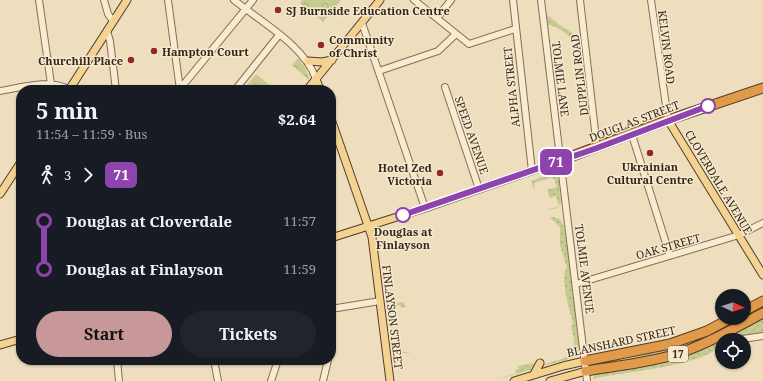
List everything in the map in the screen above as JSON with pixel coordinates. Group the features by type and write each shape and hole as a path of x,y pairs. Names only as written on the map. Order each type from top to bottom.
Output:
{"highway":[{"name":"DOUGLAS STREET","path":"562,160 632,135 668,120 763,88"},
{"path":"751,308 760,303 763,294"},
{"name":"BLANSHARD STREET","path":"586,371 652,360 677,354 709,342 763,313"},
{"name":"BLANSHARD STREET","path":"585,361 670,344 701,333 717,325"}],"main road":[{"path":"72,85 127,0"},
{"path":"311,85 380,0"},
{"path":"308,61 322,62 332,60"},
{"path":"316,79 318,85"},
{"name":"CLOVERDALE AVENUE","path":"668,120 763,275"},
{"name":"FINLAYSON STREET","path":"336,133 372,238 390,381"},
{"name":"DOUGLAS STREET","path":"336,236 425,208 562,160"},
{"path":"0,194 16,170"},
{"path":"0,345 16,340"},
{"name":"BLANSHARD STREET","path":"514,381 534,374 585,361"},
{"path":"534,374 540,363"},
{"name":"BLANSHARD STREET","path":"550,381 586,371"}],"street":[{"path":"40,0 51,84"},
{"path":"104,0 108,14 113,21"},
{"path":"168,0 180,85"},
{"path":"234,0 279,35 308,61 316,79"},
{"path":"183,85 252,0"},
{"path":"414,0 469,44 515,30"},
{"path":"437,18 451,0"},
{"name":"ALPHA STREET","path":"513,0 515,30 532,171"},
{"name":"TOLMIE LANE","path":"541,0 562,160"},
{"name":"DUPPLIN ROAD","path":"580,0 597,148"},
{"name":"KELVIN ROAD","path":"651,0 668,120"},
{"path":"362,23 425,208"},
{"path":"107,31 110,41 115,85"},
{"path":"379,71 438,51 456,34"},
{"path":"239,85 279,35"},
{"path":"44,85 58,85"},
{"name":"SPEED AVENUE","path":"445,87 479,189"},
{"path":"0,91 16,89"},
{"path":"632,135 670,256"},
{"name":"TOLMIE AVENUE","path":"562,160 587,381"},
{"name":"OAK STREET","path":"576,284 739,235 763,223"},
{"path":"336,309 380,301"},
{"path":"751,338 763,336"},
{"path":"117,365 120,381"},
{"path":"215,365 218,381"},
{"path":"271,381 276,365"},
{"path":"323,381 327,365"}],"green space":[{"path":"302,0 341,0 323,22 300,3"},
{"path":"546,14 580,38 581,46 579,47 574,40 560,30 548,25"},
{"path":"298,58 306,69 310,81 292,65"},
{"path":"256,74 270,85 247,85"},
{"path":"553,173 558,177 561,201 559,206 556,196 550,198 547,190 557,187 554,179 550,178 534,183 534,189 531,181"},
{"path":"553,217 560,219 565,229 580,353 576,357 540,367 542,365 566,358 573,351 574,346 574,338 571,327 573,323 564,277 567,268 560,245 560,227 550,218"},
{"path":"401,302 404,303 406,307 402,308 400,305 393,307 393,310 390,312 394,346 399,351 412,353 398,353 394,349 388,306"},
{"path":"763,319 763,333 751,334 751,333 736,333"},
{"path":"724,325 730,325 718,333 715,333 715,335 674,351 613,363 653,352"},
{"path":"715,344 715,350 685,362 593,379 595,375 599,373 690,355"},
{"path":"534,363 533,368 530,370 493,381 516,373 515,370 519,369 518,366"}],"bus line":[{"name":"71","path":"403,215 597,148 708,106"}],"place":[{"name":"SJ Burnside Education Centre","path":"278,10"},
{"name":"Community of Christ","path":"321,45"},
{"name":"Hampton Court","path":"154,51"},
{"name":"Churchill Place","path":"131,60"},
{"name":"Ukrainian Cultural Centre","path":"650,153"},
{"name":"Hotel Zed Victoria","path":"440,173"},
{"name":"Douglas at Finlayson","path":"403,215"}]}
